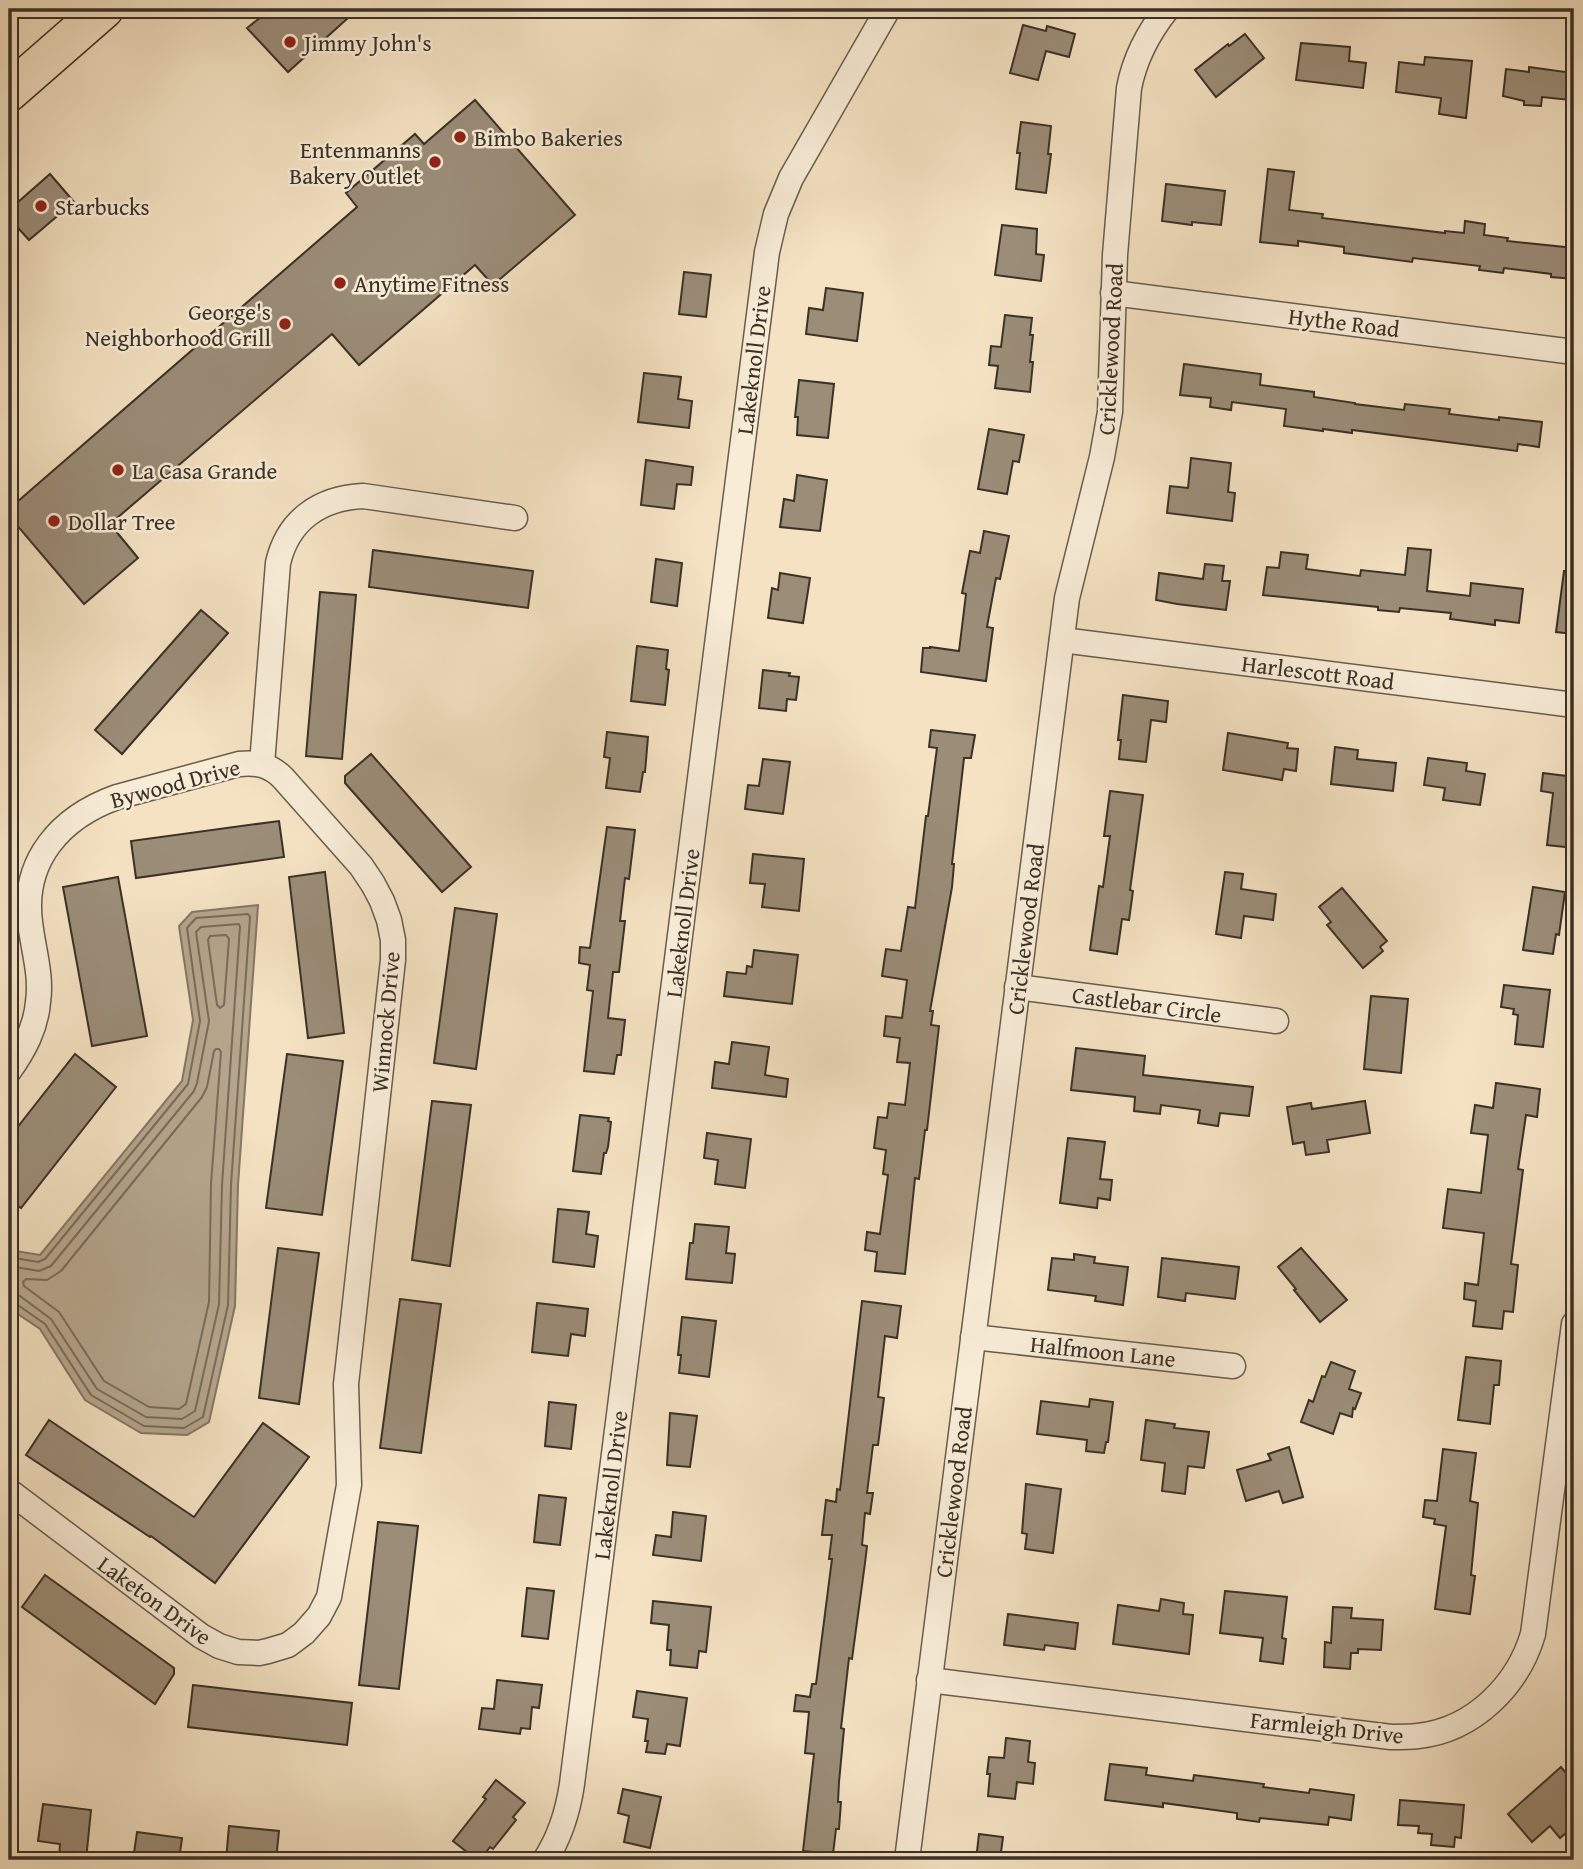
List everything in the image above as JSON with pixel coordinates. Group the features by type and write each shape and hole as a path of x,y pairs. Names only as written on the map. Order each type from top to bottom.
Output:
{"main road":[{"path":"9,92 104,9"}],"street":[{"name":"Lakeknoll Drive","path":"545,1860 560,1831 572,1784 766,252 776,214 791,178 888,9"},
{"name":"Cricklewood Road","path":"907,1860 1067,598 1102,457 1110,412 1113,293 1129,88 1139,51 1167,9"},
{"name":"Hythe Road","path":"1113,293 1574,352"},
{"path":"262,764 278,563 284,545 301,521 324,504 362,496 515,519"},
{"name":"Harlescott Road","path":"1062,640 1574,705"},
{"name":"Bywood Drive","path":"9,1071 28,1041 36,1015 39,985 30,924 29,894 37,865 52,839 72,819 98,803 239,765 262,764"},
{"name":"Winnock Drive","path":"262,764 279,774 367,875 386,911 393,949 393,970 346,1384 349,1485 329,1597 312,1624"},
{"name":"Castlebar Circle","path":"1017,987 1276,1021"},
{"name":"Farmleigh Drive","path":"929,1680 1391,1737 1438,1732 1473,1717 1502,1692 1514,1677 1533,1634 1574,1324"},
{"name":"Halfmoon Lane","path":"973,1337 1233,1366"},
{"name":"Laketon Drive","path":"9,1491 201,1636 219,1646 248,1653 268,1651 288,1645 312,1624"}],"water":[{"path":"258,905 238,1185 235,1306 209,1422 187,1435 141,1433 85,1400 40,1329 9,1308 9,1250 40,1255 182,1081 193,1020 179,926 192,912"}],"building":[{"path":"271,9 358,9 288,72 247,28"},
{"path":"1023,25 1046,31 1047,26 1075,34 1069,57 1046,51 1038,80 1010,73"},
{"path":"1245,34 1264,58 1216,97 1195,70"},
{"path":"1301,43 1350,47 1349,61 1366,63 1363,88 1296,80"},
{"path":"1425,57 1472,61 1466,118 1439,114 1441,98 1396,92 1399,62 1424,65"},
{"path":"1529,67 1573,73 1570,100 1542,97 1541,106 1524,105 1524,101 1503,96 1506,69 1529,72"},
{"path":"475,100 575,215 493,285 475,265 359,365 332,334 110,524 138,558 84,604 9,516 9,509 357,207 346,193 415,134 424,144"},
{"path":"1021,122 1051,126 1046,193 1016,189"},
{"path":"1268,169 1294,172 1289,210 1323,214 1322,218 1445,233 1464,233 1465,221 1485,224 1484,235 1508,238 1507,241 1574,248 1574,279 1504,268 1503,273 1479,270 1480,266 1413,258 1412,262 1344,253 1344,247 1298,241 1298,246 1260,242"},
{"name":"Starbucks","path":"50,174 74,202 29,240 9,218 9,210"},
{"path":"1166,184 1225,191 1221,225 1162,221"},
{"path":"1002,225 1037,229 1036,254 1044,255 1041,281 995,275"},
{"path":"684,272 711,275 706,317 679,314"},
{"path":"826,288 863,293 857,341 806,334 809,308 823,310"},
{"path":"1005,315 1032,318 1030,362 1033,362 1030,392 995,388 998,366 989,365 991,346 1001,347"},
{"path":"1184,364 1261,374 1260,385 1314,392 1314,397 1355,404 1404,410 1405,404 1450,409 1449,414 1542,422 1539,447 1518,444 1517,451 1352,430 1352,433 1284,426 1286,409 1232,402 1231,410 1210,407 1211,398 1180,395"},
{"path":"644,373 681,377 678,399 692,401 689,428 638,422"},
{"path":"799,380 834,384 828,438 797,435 798,417 795,417"},
{"path":"989,429 1024,435 1019,462 1013,461 1007,494 978,489"},
{"path":"1191,458 1231,463 1228,492 1235,493 1232,521 1167,513 1170,486 1188,488"},
{"path":"646,460 693,467 691,485 677,484 674,509 641,505"},
{"path":"797,475 827,480 820,531 780,527 784,499 794,501"},
{"path":"984,531 1009,536 1000,579 996,578 987,627 993,628 986,681 921,672 923,648 959,651 966,594 962,593 970,551 980,553"},
{"path":"1408,548 1431,550 1427,591 1470,596 1471,583 1523,589 1519,623 1495,620 1495,625 1450,619 1451,613 1400,608 1399,612 1378,610 1378,607 1263,595 1267,567 1279,568 1281,552 1308,555 1306,569 1360,576 1361,570 1405,575"},
{"path":"373,550 533,571 528,608 369,587"},
{"path":"656,559 682,563 677,606 651,602"},
{"path":"1205,564 1224,566 1222,581 1230,581 1226,610 1156,600 1159,573 1203,579"},
{"path":"1564,571 1574,571 1574,634 1556,632"},
{"path":"780,573 810,578 803,623 768,618 772,588 778,590"},
{"path":"320,592 356,595 342,759 306,756"},
{"path":"201,610 228,633 122,754 95,730"},
{"path":"637,646 668,650 665,705 631,701"},
{"path":"763,670 790,673 789,676 799,677 796,700 787,699 786,711 759,708"},
{"path":"1123,695 1168,701 1166,722 1151,720 1146,762 1119,759 1121,740 1118,740"},
{"path":"931,730 975,735 971,758 964,758 952,864 952,887 930,1011 933,1011 931,1025 939,1026 927,1130 919,1179 915,1178 905,1274 875,1271 877,1252 865,1250 867,1232 880,1234 888,1175 883,1174 886,1150 874,1148 878,1117 887,1118 889,1103 905,1105 910,1063 897,1062 900,1038 884,1036 886,1016 902,1018 907,980 882,976 886,949 901,951 908,907 915,908 937,748 929,747"},
{"path":"607,732 648,737 640,792 606,788 610,758 604,757"},
{"path":"1228,733 1288,743 1287,748 1298,749 1296,771 1284,769 1282,780 1223,770"},
{"path":"1335,747 1358,750 1357,759 1396,763 1393,791 1331,784"},
{"path":"371,754 471,867 442,892 345,783 345,776"},
{"path":"1428,758 1467,763 1466,771 1485,774 1480,805 1443,800 1445,788 1424,785"},
{"path":"763,759 790,762 783,814 745,809 748,785 759,786"},
{"path":"1543,773 1574,777 1574,848 1547,845 1553,793 1541,791"},
{"path":"1110,791 1143,795 1130,890 1133,891 1129,920 1122,919 1117,954 1090,950 1099,886 1103,887 1110,836 1104,836"},
{"path":"279,821 284,857 136,878 131,841"},
{"path":"607,827 635,830 620,921 625,921 619,972 613,972 608,1018 625,1020 621,1055 617,1055 614,1074 584,1071 593,991 587,990 590,965 579,963 580,947 590,948"},
{"path":"753,854 804,859 799,911 762,907 765,884 750,883"},
{"path":"325,872 344,1033 308,1038 289,877"},
{"path":"1225,872 1243,874 1241,889 1276,894 1273,920 1244,916 1241,938 1216,934"},
{"path":"118,877 147,1036 92,1046 63,887"},
{"path":"1533,887 1565,892 1559,935 1556,934 1553,954 1523,950"},
{"path":"1342,888 1387,941 1380,947 1383,951 1363,968 1327,925 1331,922 1319,907"},
{"path":"455,908 497,914 476,1069 434,1063"},
{"path":"754,950 798,955 792,1004 724,996 727,972 746,974 747,966 752,967"},
{"path":"1504,985 1550,990 1543,1047 1515,1044 1518,1015 1513,1014 1514,1009 1501,1007"},
{"path":"1371,996 1408,999 1401,1073 1364,1069"},
{"path":"732,1042 769,1047 765,1075 788,1079 786,1097 712,1088 715,1062 729,1064"},
{"path":"1076,1048 1145,1056 1143,1075 1253,1087 1249,1116 1220,1113 1218,1126 1198,1123 1200,1110 1161,1105 1160,1114 1134,1111 1135,1097 1071,1090"},
{"path":"75,1054 116,1087 21,1208 9,1199 9,1138"},
{"path":"287,1054 343,1061 322,1215 266,1208"},
{"path":"1496,1083 1540,1089 1537,1117 1526,1115 1518,1169 1523,1170 1511,1264 1518,1265 1513,1312 1504,1311 1502,1329 1473,1326 1476,1301 1464,1299 1465,1283 1478,1285 1484,1233 1443,1228 1448,1189 1481,1193 1488,1135 1471,1133 1475,1105 1493,1108"},
{"path":"432,1101 471,1105 450,1266 412,1260"},
{"path":"1365,1101 1370,1133 1327,1140 1329,1152 1306,1155 1304,1142 1293,1144 1287,1107 1311,1103 1312,1109"},
{"path":"580,1115 609,1118 608,1121 611,1122 601,1174 573,1171"},
{"path":"707,1133 751,1139 745,1188 715,1184 718,1160 704,1158"},
{"path":"1068,1138 1105,1142 1100,1179 1112,1180 1110,1200 1098,1198 1097,1208 1060,1203"},
{"path":"558,1209 589,1212 586,1234 598,1236 594,1267 553,1262"},
{"path":"695,1224 729,1227 726,1253 735,1254 732,1283 686,1279"},
{"path":"278,1248 319,1253 299,1404 259,1398"},
{"path":"1301,1248 1347,1300 1320,1322 1278,1267"},
{"path":"1074,1254 1095,1257 1094,1263 1128,1267 1123,1305 1095,1301 1096,1296 1048,1290 1052,1258 1074,1260"},
{"path":"1162,1258 1239,1267 1235,1299 1186,1293 1185,1301 1158,1297"},
{"path":"400,1299 441,1304 421,1453 380,1448"},
{"path":"862,1301 901,1306 897,1338 885,1336 878,1397 884,1398 878,1445 873,1445 867,1493 873,1493 870,1514 865,1513 862,1545 867,1546 841,1728 844,1729 838,1802 841,1802 839,1829 836,1829 833,1854 803,1851 814,1754 805,1753 809,1712 794,1711 796,1695 810,1697 812,1684 816,1684 832,1559 829,1559 832,1535 822,1535 826,1500 836,1502 837,1489 840,1490"},
{"path":"537,1303 588,1309 585,1336 571,1334 568,1356 532,1352"},
{"path":"682,1317 716,1321 709,1377 679,1373"},
{"path":"1466,1357 1501,1361 1499,1385 1494,1385 1490,1424 1458,1420"},
{"path":"1331,1362 1355,1371 1349,1389 1361,1393 1355,1409 1353,1408 1352,1417 1340,1413 1333,1434 1301,1422 1309,1400 1313,1402 1322,1376 1325,1377"},
{"path":"1090,1399 1113,1402 1104,1453 1086,1451 1087,1440 1037,1434 1041,1401 1089,1407"},
{"path":"549,1402 576,1405 571,1449 545,1446"},
{"path":"670,1413 697,1416 690,1467 667,1465"},
{"path":"49,1420 194,1517 263,1423 309,1457 215,1583 151,1536 26,1455"},
{"path":"1146,1420 1175,1424 1174,1428 1209,1432 1204,1468 1188,1466 1185,1494 1162,1491 1165,1463 1141,1460"},
{"path":"1289,1447 1303,1497 1283,1503 1279,1491 1246,1501 1237,1470 1271,1460 1268,1454"},
{"path":"1443,1449 1476,1453 1470,1501 1478,1503 1471,1575 1475,1576 1470,1614 1435,1609 1446,1526 1434,1524 1435,1519 1423,1517 1425,1500 1437,1501"},
{"path":"1026,1484 1061,1489 1053,1553 1025,1549 1027,1534 1022,1533"},
{"path":"539,1495 566,1498 560,1545 534,1542"},
{"path":"673,1512 706,1516 701,1561 653,1555 656,1535 671,1537"},
{"path":"378,1522 418,1526 399,1689 359,1685"},
{"path":"45,1575 174,1668 174,1674 155,1704 22,1607"},
{"path":"527,1588 554,1591 548,1639 522,1636"},
{"path":"1225,1591 1287,1597 1282,1638 1286,1639 1283,1664 1260,1661 1263,1638 1220,1633"},
{"path":"1161,1599 1184,1603 1183,1614 1193,1615 1189,1654 1113,1644 1118,1605 1159,1611"},
{"path":"653,1601 711,1607 706,1652 699,1651 697,1668 670,1665 671,1650 667,1650 669,1625 651,1623"},
{"path":"1333,1607 1352,1608 1351,1618 1383,1620 1381,1650 1358,1649 1358,1653 1351,1653 1350,1669 1324,1667 1325,1642 1331,1643"},
{"path":"1008,1614 1078,1623 1075,1649 1045,1645 1044,1650 1004,1645"},
{"path":"497,1680 542,1685 539,1708 532,1707 530,1729 521,1728 520,1734 479,1729 482,1708 494,1709"},
{"path":"193,1685 352,1703 347,1745 188,1727"},
{"path":"637,1691 687,1698 680,1746 667,1744 665,1754 646,1752 648,1719 633,1717"},
{"path":"1006,1738 1030,1741 1028,1762 1035,1763 1033,1784 1017,1782 1015,1799 988,1796 989,1757 1004,1758"},
{"path":"1110,1764 1147,1768 1146,1775 1193,1781 1194,1775 1309,1793 1310,1789 1354,1795 1351,1820 1329,1817 1328,1825 1260,1818 1259,1822 1237,1819 1237,1813 1163,1803 1163,1807 1105,1800"},
{"path":"1561,1767 1574,1783 1574,1805 1568,1811 1574,1819 1574,1826 1560,1838 1550,1826 1532,1842 1508,1814"},
{"path":"496,1780 525,1803 513,1817 516,1820 493,1849 490,1847 480,1860 477,1860 453,1841 486,1799 483,1797"},
{"path":"623,1789 661,1797 650,1848 624,1842 629,1816 618,1813"},
{"path":"1400,1800 1464,1805 1461,1838 1455,1837 1454,1847 1431,1845 1432,1834 1418,1833 1419,1826 1398,1825"},
{"path":"43,1804 91,1810 86,1860 59,1859 60,1844 38,1841"},
{"path":"229,1826 279,1831 276,1860 226,1860"},
{"path":"137,1832 182,1838 179,1860 133,1860"},
{"path":"979,1834 1003,1837 1000,1860 976,1860"}],"place":[{"name":"Jimmy John's","path":"290,42"},
{"name":"Bimbo Bakeries","path":"460,137"},
{"name":"Entenmanns Bakery Outlet","path":"435,162"},
{"name":"Starbucks","path":"41,206"},
{"name":"Anytime Fitness","path":"340,283"},
{"name":"George's Neighborhood Grill","path":"285,324"},
{"name":"La Casa Grande","path":"118,470"},
{"name":"Dollar Tree","path":"54,521"}]}
